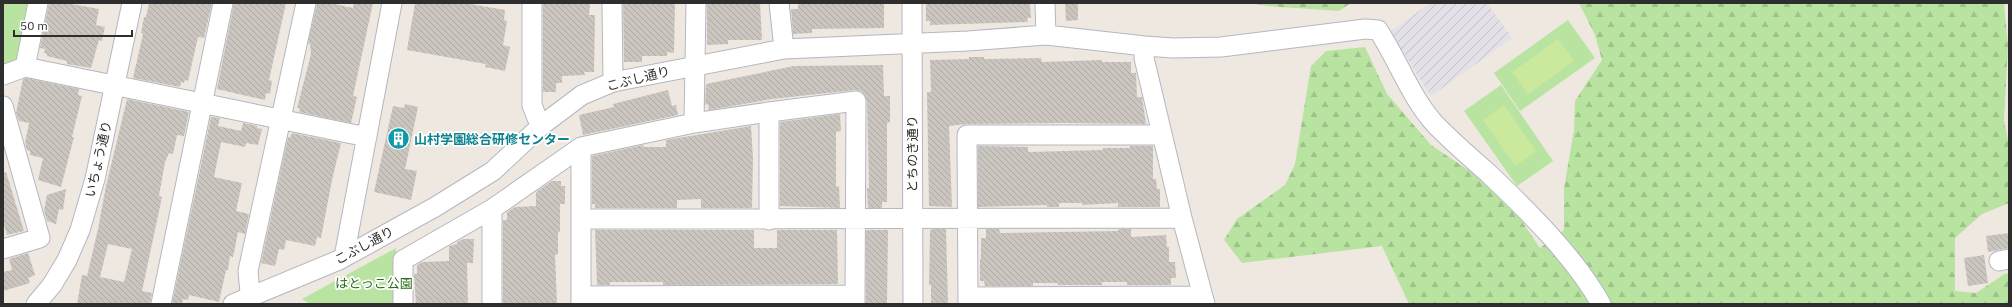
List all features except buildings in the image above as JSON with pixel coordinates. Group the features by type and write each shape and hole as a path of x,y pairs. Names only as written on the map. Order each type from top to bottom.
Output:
{"street":[{"path":"26,67 38,3"},
{"name":"いちょう通り","path":"36,304 52,284 67,260 80,230 95,179 132,3"},
{"path":"161,304 222,3"},
{"path":"251,300 248,271 306,3"},
{"path":"344,257 392,3"},
{"path":"532,3 532,105 536,118 542,125"},
{"path":"612,3 613,82"},
{"path":"694,123 696,3"},
{"path":"779,3 784,49"},
{"name":"とちのき通り","path":"912,3 913,304"},
{"path":"1045,3 1046,35"},
{"name":"こぶし通り","path":"232,304 251,300 344,257 435,207 492,171 542,125 582,95 613,82 694,65 784,49 911,44 1046,35 1172,48 1221,47 1364,29 1378,30 1419,105 1435,124 1497,182 1561,249 1593,290 1601,304"},
{"path":"1145,46 1144,58 1182,218 1204,300 968,300 967,134 1162,135"},
{"path":"3,75 26,67 367,136"},
{"path":"403,304 403,260 492,209 581,147 694,123 856,101 855,300 581,300 581,147"},
{"path":"3,106 10,160 40,238 3,249"},
{"path":"769,112 769,220"},
{"path":"492,209 492,304"},
{"path":"581,219 967,220 1182,218"}],"shaded area":[{"path":"1430,3 1487,3 1512,38 1431,96 1390,32"}],"green space":[{"path":"3,3 32,3 20,58 3,65"},
{"path":"1248,3 1351,3 1339,11 1268,6"},
{"path":"1579,3 2004,3 2008,46 2004,120 2009,146 2009,203 1982,214 1955,238 1955,291 1976,293 2006,273 2009,274 2009,304 1409,304 1382,246 1242,263 1224,240 1237,219 1285,185 1295,164 1311,66 1326,51 1365,47 1387,94 1431,145 1474,174 1519,217 1540,248 1564,230 1564,188 1574,130 1575,101 1602,60 1595,35"},
{"path":"1568,20 1595,58 1520,111 1494,73"},
{"path":"1558,39 1574,61 1528,94 1512,72"},
{"path":"1501,85 1553,161 1517,186 1464,111"},
{"path":"1504,105 1536,151 1515,166 1483,120"},
{"name":"はとっこ公園","path":"396,248 396,304 310,304 302,299"}],"place":[{"name":"山村学園総合研修センター","path":"399,139"}]}
